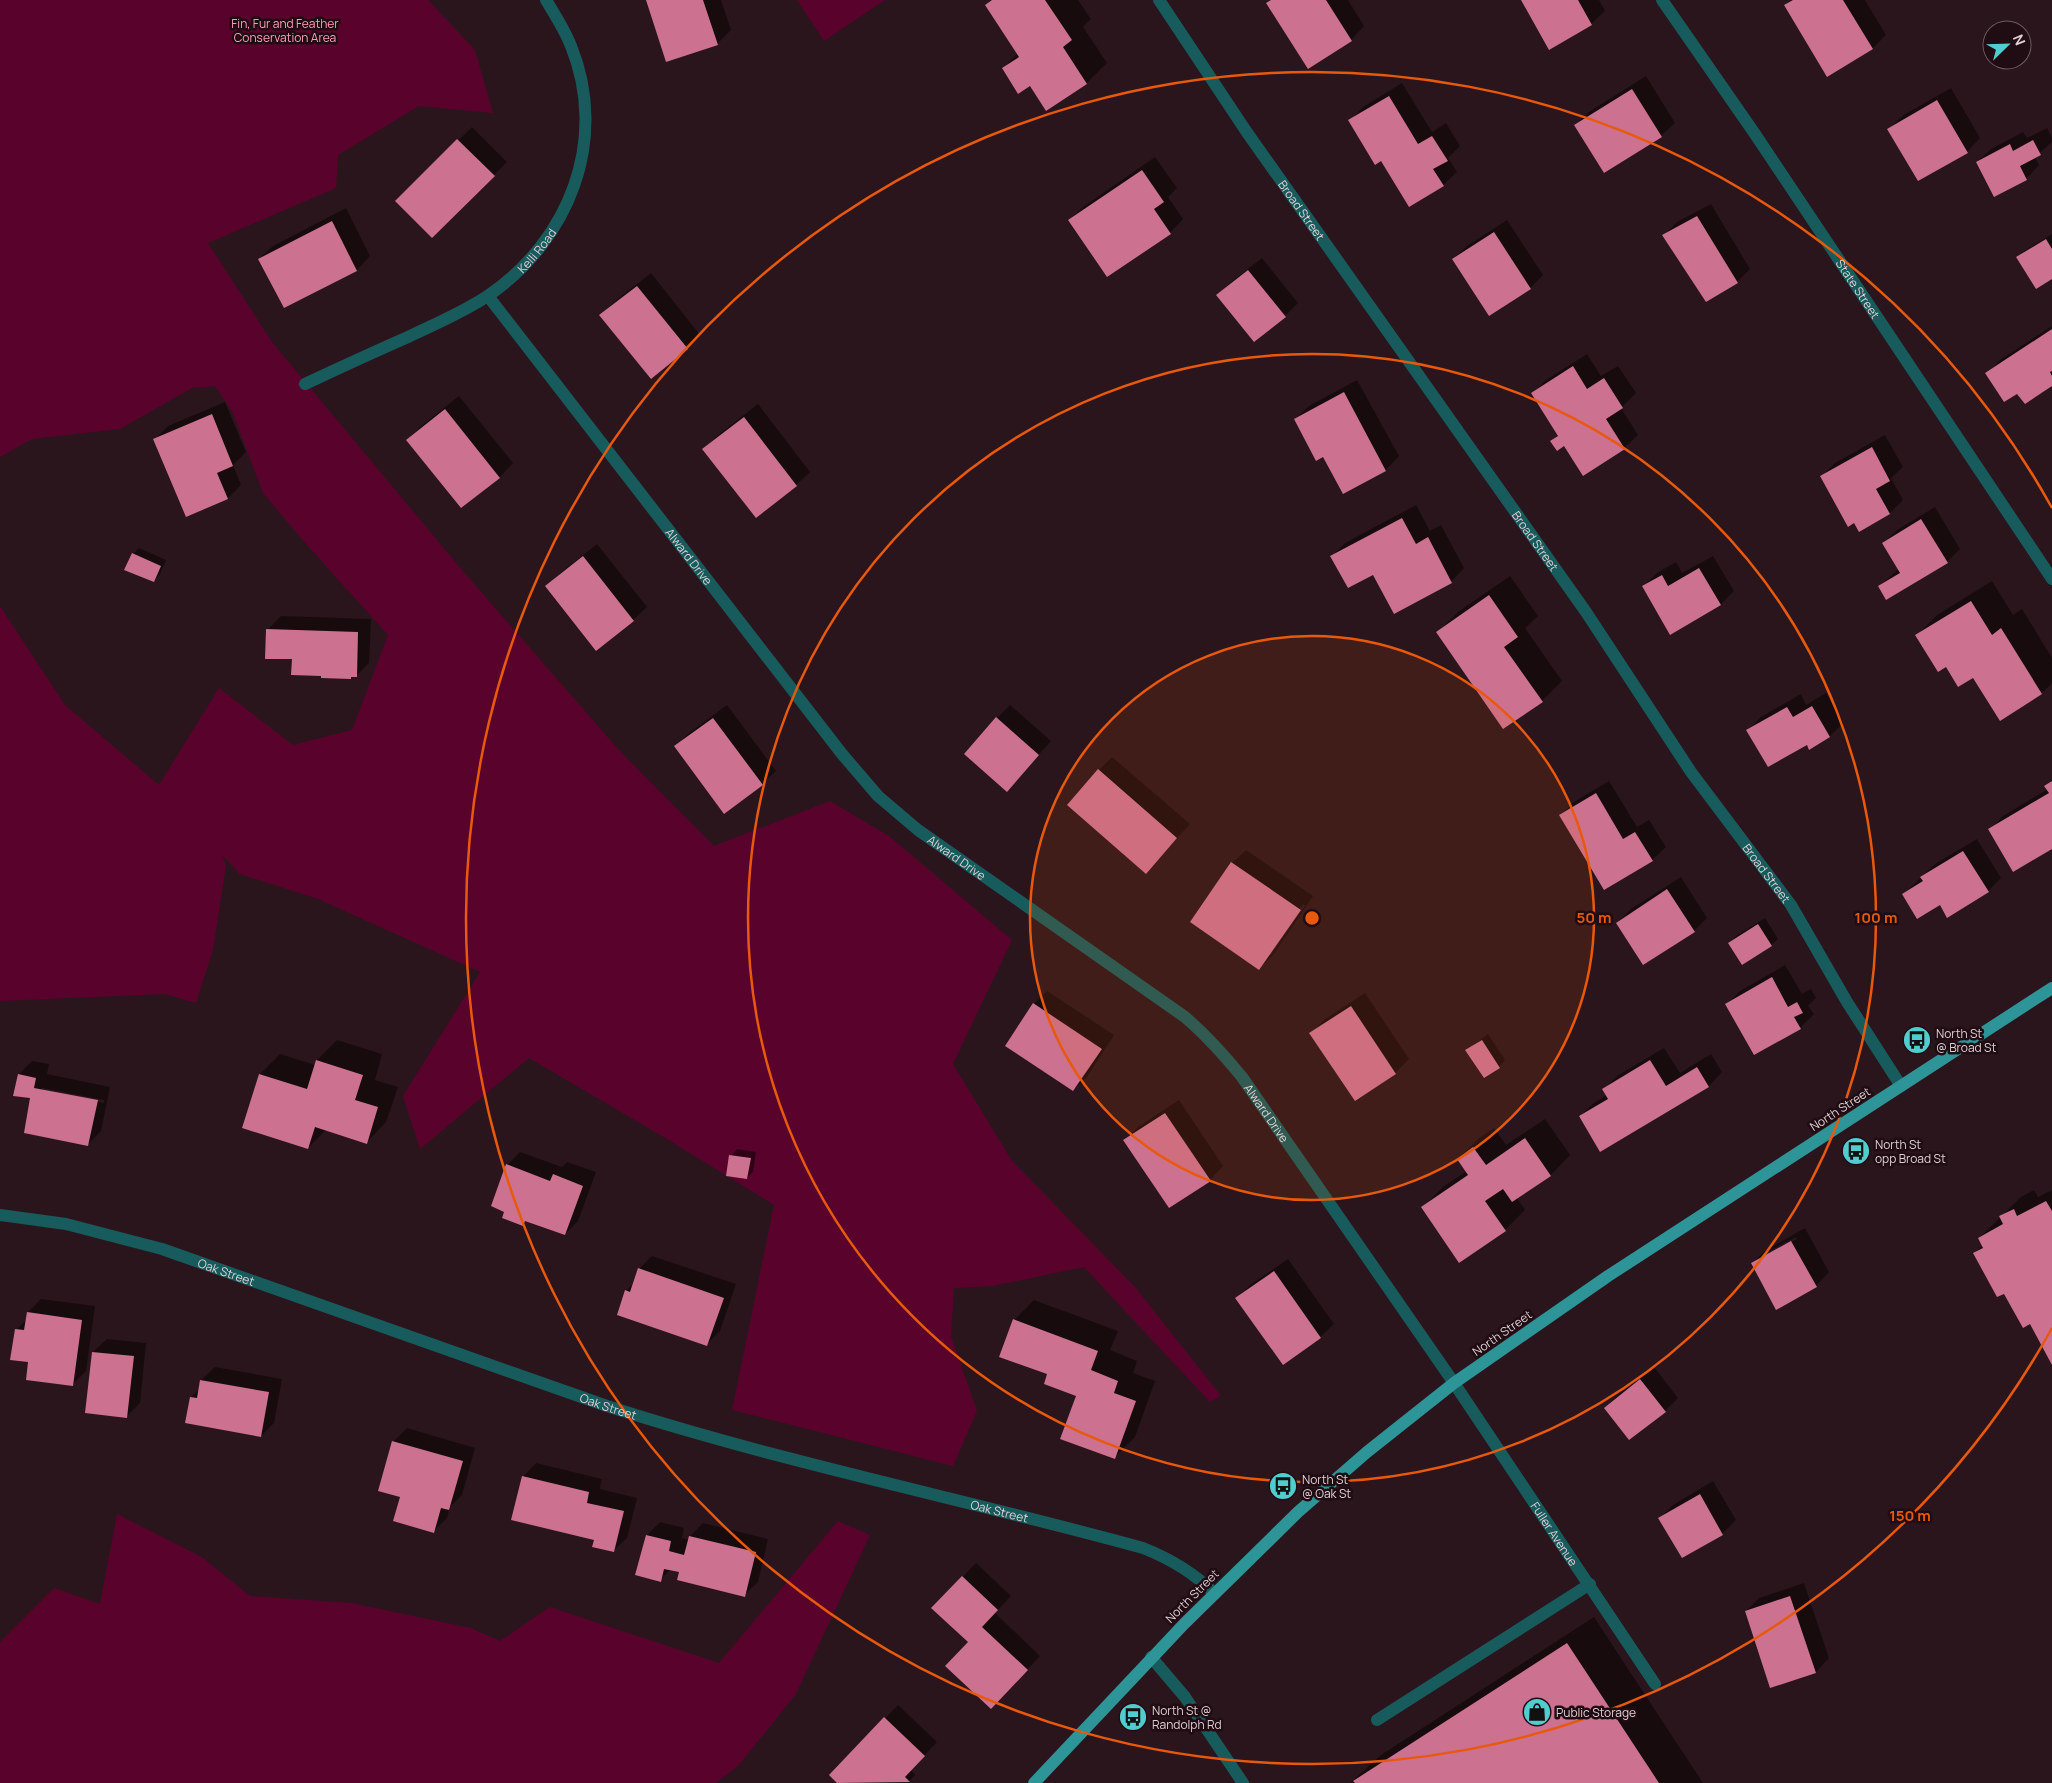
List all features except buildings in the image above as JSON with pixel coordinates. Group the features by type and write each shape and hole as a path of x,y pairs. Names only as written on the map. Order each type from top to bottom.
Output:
{"main road":[{"name":"North Street","path":"1034,1783 1214,1593 1298,1512 1368,1452 1454,1383 1608,1276 2052,988"}],"street":[{"name":"Kelli Road","path":"305,384 439,323 488,296 509,280 542,246 569,202 585,140 586,106 581,76 571,47 546,0"},
{"name":"Broad Street","path":"1159,0 1252,139 1586,612 1691,772 1791,905 1847,1002 1902,1086"},
{"name":"State Street","path":"1662,0 1755,134 2052,579"},
{"name":"Alward Drive","path":"488,296 842,754 878,796 918,830 1185,1017 1224,1054 1242,1077 1454,1383"},
{"name":"Oak Street","path":"0,1214 66,1224 162,1249 607,1406 670,1426 783,1458 1144,1548 1166,1557 1184,1568 1201,1580 1214,1593"},
{"name":"Fuller Avenue","path":"1454,1383 1655,1684"},
{"path":"1377,1720 1590,1584"},
{"path":"1151,1658 1186,1697 1243,1783"}],"green space":[{"name":"Fin, Fur and Feather Conservation Area","path":"0,0 428,0 475,50 493,113 419,106 338,155 336,188 208,243 272,342 462,570 618,749 714,846 830,801 889,836 1012,940 953,1064 1012,1161 1136,1288 1221,1396 1210,1402 1084,1267 993,1286 954,1288 951,1336 977,1411 953,1466 732,1410 774,1205 662,1136 529,1058 420,1149 403,1096 480,972 318,899 240,874 222,855 226,865 213,950 196,1003 165,994 0,1001 0,606 65,705 159,785 219,688 293,745 352,730 388,635 263,493 232,411 215,386 192,388 120,429 32,439 0,457"},
{"path":"797,0 885,0 824,41"},
{"path":"117,1514 202,1557 250,1596 351,1603 471,1628 500,1641 550,1607 719,1663 838,1521 870,1535 796,1694 739,1765 716,1783 0,1783 0,1642 54,1588 100,1604"}],"place":[{"name":"North St @ Broad St","path":"1917,1040"},
{"name":"North St opp Broad St","path":"1856,1151"},
{"name":"North St @ Oak St","path":"1283,1486"},
{"name":"Public Storage","path":"1537,1712"},
{"name":"North St @ Randolph Rd","path":"1133,1717"}]}
